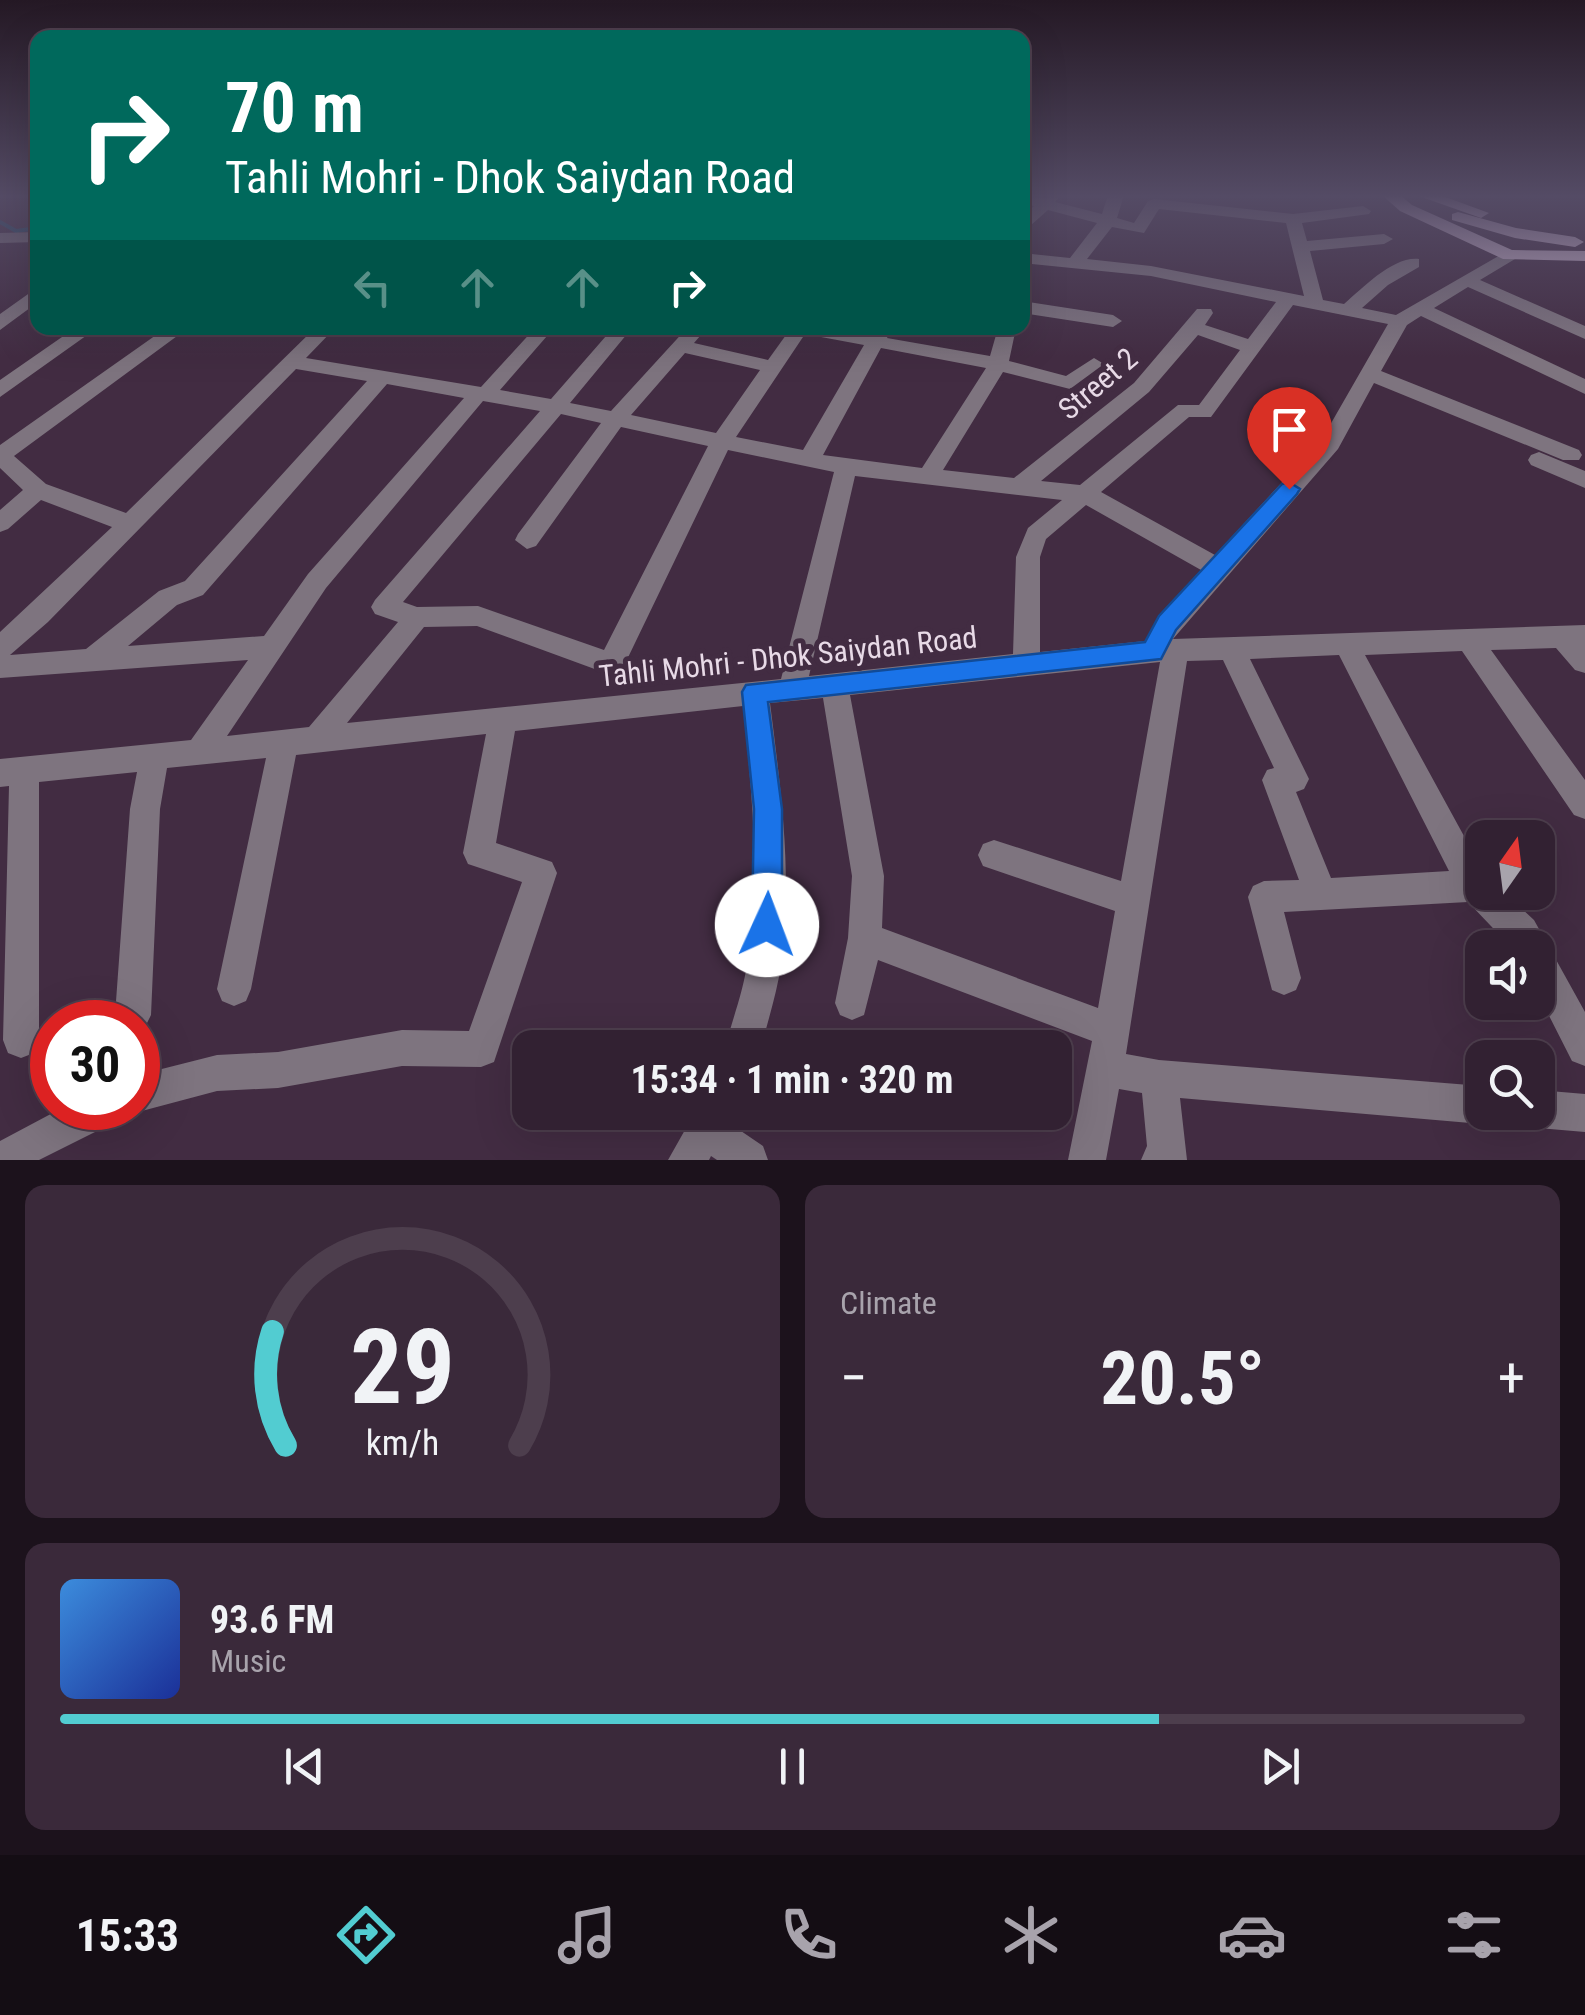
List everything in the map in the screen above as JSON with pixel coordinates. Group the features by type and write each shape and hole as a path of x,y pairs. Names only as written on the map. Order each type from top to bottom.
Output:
{"main road":[{"path":"1497,249 1510,255 1585,256"}],"street":[{"path":"1078,264 1085,249"},
{"path":"1301,249 1316,304"},
{"path":"1087,1160 1133,901 1168,623 1330,444 1399,321 1510,255"},
{"path":"1030,262 1152,272 1399,321"},
{"path":"1348,311 1382,281 1413,263"},
{"path":"1466,280 1585,333"},
{"path":"0,324 30,299"},
{"path":"1026,666 1028,557 1036,534 1185,410 1204,412 1288,299"},
{"path":"1030,307 1112,321"},
{"path":"1420,308 1585,387"},
{"name":"Street 2","path":"1016,488 1144,389 1178,353 1200,321 1252,348"},
{"path":"0,390 77,335"},
{"path":"128,524 38,490 0,456 168,335"},
{"path":"0,648 39,615 319,335"},
{"path":"200,751 317,581 538,335"},
{"path":"617,335 384,607 418,617 478,616 611,664 721,442 797,335"},
{"path":"527,540 614,421 691,335"},
{"path":"809,460 879,335"},
{"path":"884,335 1070,383 1094,364"},
{"path":"929,474 998,364 1006,335"},
{"path":"681,346 773,366"},
{"path":"292,362 553,406 846,468 929,474 1085,494 1219,568"},
{"path":"1371,374 1571,455 1585,480"},
{"path":"90,662 168,598 194,588 382,377"},
{"path":"1516,450 1571,455"},
{"path":"792,688 846,468"},
{"path":"0,523 38,490"},
{"path":"319,738 418,617"},
{"path":"1574,636 1585,662"},
{"name":"Tahli Mohri - Dhok Saiydan Road","path":"12,772 1164,651 1574,636"},
{"path":"1469,640 1585,805"},
{"path":"1346,644 1465,869"},
{"path":"0,667 269,647"},
{"path":"1230,648 1294,780 1277,780 1321,895"},
{"path":"834,684 868,876 865,938 852,1002"},
{"path":"747,1030 765,958 769,892 768,809 755,692"},
{"path":"160,1087 217,1073 278,1070 402,1048 481,1049 541,874 479,853 503,718"},
{"path":"234,988 284,741"},
{"path":"134,1000 146,809 154,756"},
{"path":"12,772 21,1040"},
{"path":"994,855 1133,901"},
{"path":"1284,978 1264,897 1465,887"},
{"path":"1499,910 1520,930"},
{"path":"865,938 1112,1031"},
{"path":"1555,992 1585,1048"},
{"path":"1106,1068 1158,1078 1465,1103"},
{"path":"1158,1078 1170,1160 1160,1160"},
{"path":"1555,1110 1585,1113"},
{"path":"4,1160 56,1130"},
{"path":"687,1160 704,1134 732,1137"}],"route":[{"path":"767,925 768,809 755,692 1153,652 1168,623 1289,489"}]}
